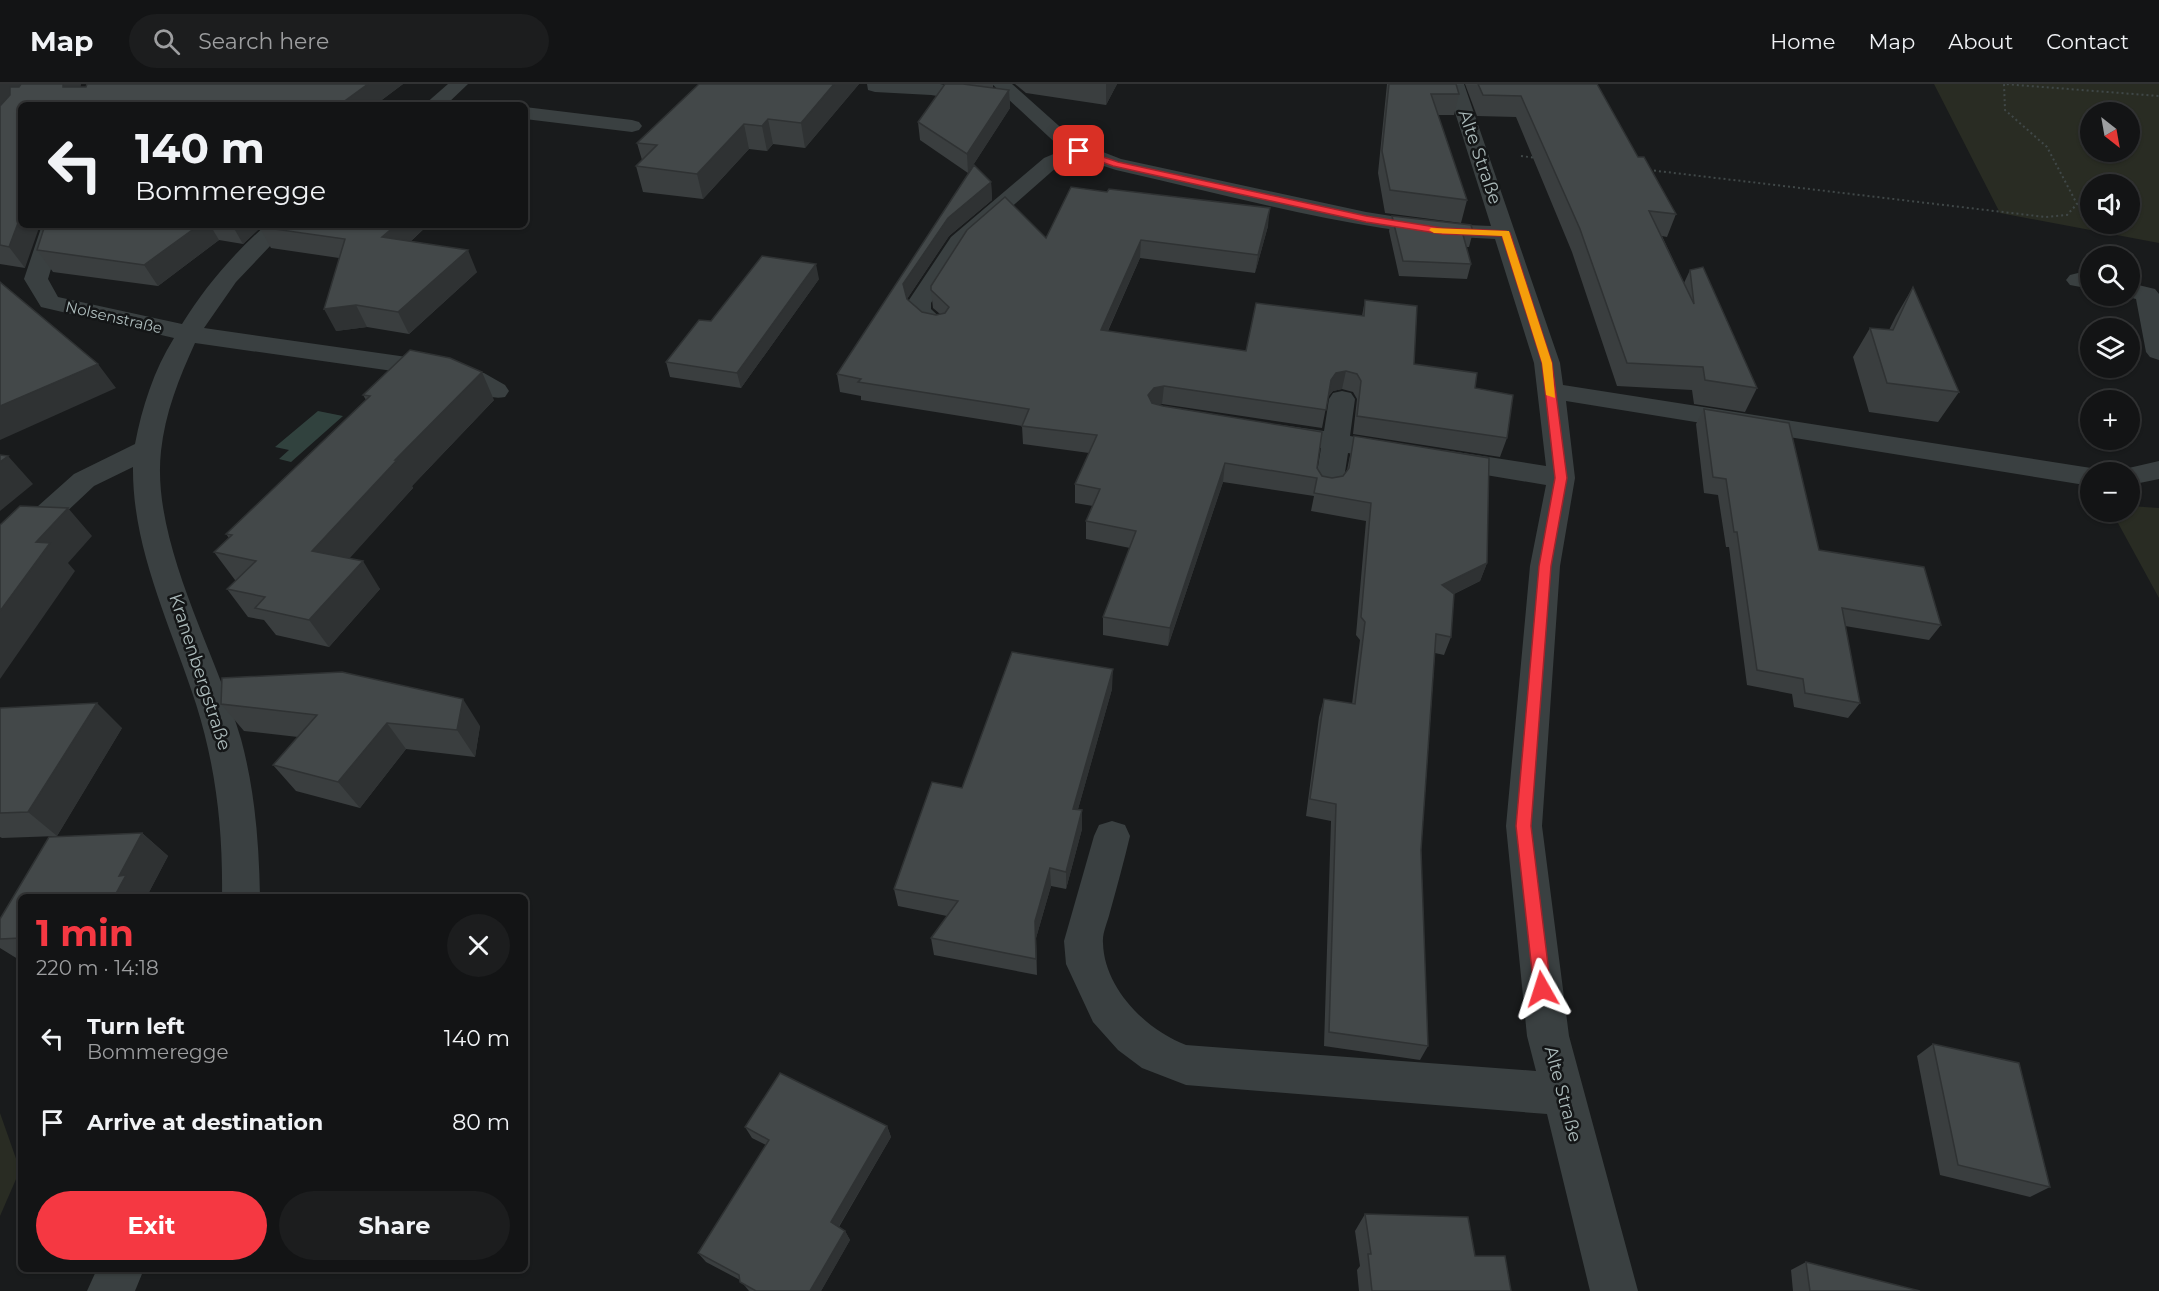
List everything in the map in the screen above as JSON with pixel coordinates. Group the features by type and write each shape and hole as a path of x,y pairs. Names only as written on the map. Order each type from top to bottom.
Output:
{"street":[{"path":"443,102 459,84"},
{"path":"1001,84 1079,151 1116,164 1366,219 1442,231 1506,233"},
{"name":"Alte Straße","path":"1455,84 1547,363 1551,391 1561,478 1545,566 1524,826 1548,1036 1614,1291"},
{"path":"875,86 929,86 1021,101"},
{"path":"528,113 632,126"},
{"path":"936,325 919,311 919,303 959,242 1051,162 1079,151"},
{"name":"Nolsenstraße","path":"52,228 36,279 49,302 190,335 435,369 476,378 496,391"},
{"name":"Kranenbergstraße","path":"241,894 241,842 232,774 157,539 147,487 148,448 164,384 190,335 225,279 276,228"},
{"path":"2140,293 2147,294 2159,352"},
{"path":"1551,391 2080,475"},
{"path":"1329,485 1342,399"},
{"path":"1255,429 1561,478"},
{"path":"0,557 84,480 148,448"},
{"path":"2140,474 2159,470"},
{"path":"1112,836 1083,941 1086,964 1107,1009 1133,1035 1157,1054 1186,1065 1563,1094"},
{"path":"111,1291 120,1272"}],"path":[{"path":"1644,170 2045,217 2067,215 2077,204 2047,147 2005,110 2004,84 2159,96"},
{"path":"1478,151 1538,158"}],"shaded area":[{"path":"1934,84 2159,84 2159,243 2111,234 2140,234 2140,174 2080,174 2080,228 2000,213"},
{"path":"318,411 343,416 291,462 279,459 289,450 275,447"},
{"path":"2140,507 2159,508 2159,598 2117,522 2140,522"},
{"path":"0,1113 18,1164 18,1175 0,1216"}],"building":[{"path":"21,84 63,84 63,87 86,87 87,84 368,84 343,102 18,102 18,223 9,247 0,245 0,106 10,95 10,87 19,87"},
{"path":"699,84 834,84 801,123 768,119 762,126 744,124 697,174 636,166 657,145 637,143"},
{"path":"945,84 1009,90 967,154 918,122"},
{"path":"1389,84 1456,84 1459,94 1431,94 1467,200 1390,190 1382,151"},
{"path":"1478,84 1597,84 1638,157 1644,157 1676,214 1649,211 1694,304 1690,270 1703,267 1757,388 1705,380 1703,367 1627,363 1580,229 1521,96 1483,95"},
{"path":"974,165 991,182 948,218 903,284 907,299 922,312 936,315 945,313 949,307 931,290 931,286 967,230 1005,197 1046,238 1071,187 1107,192 1109,189 1270,208 1258,255 1141,240 1101,330 1246,351 1256,303 1364,316 1365,300 1417,306 1414,364 1477,373 1475,388 1513,395 1507,438 1357,416 1361,381 1357,374 1346,371 1336,373 1331,380 1326,410 1164,386 1154,388 1148,395 1152,403 1163,406 1322,432 1317,468 1322,476 1332,478 1343,476 1349,468 1354,436 1489,458 1487,563 1442,585 1454,594 1451,637 1436,634 1421,850 1428,1046 1329,1032 1336,804 1310,799 1324,699 1355,704 1365,622 1361,617 1371,503 1314,493 1317,478 1225,463 1170,628 1103,617 1136,531 1086,521 1100,489 1075,484 1097,435 1022,426 1029,409 858,382 861,379 837,374"},
{"path":"1392,216 1471,225 1473,232 1462,231 1471,264 1403,261"},
{"path":"44,228 195,228 144,265 37,250"},
{"path":"267,228 392,228 382,237 468,250 398,312 356,305 324,309 345,239"},
{"path":"762,256 816,264 737,373 666,362 699,320 711,321"},
{"path":"0,282 98,364 0,406"},
{"path":"1913,287 1959,392 1887,383 1870,328 1893,330"},
{"path":"410,350 450,358 482,372 395,460 397,460 312,551 363,561 309,620 255,608 265,597 227,589 256,561 214,552 232,535 226,534 370,396 363,395"},
{"path":"1704,409 1789,423 1819,550 1924,567 1941,625 1842,608 1860,703 1805,693 1803,679 1757,670 1737,532 1734,532 1726,479 1713,477"},
{"path":"0,455 8,456 0,462"},
{"path":"20,506 68,508 36,542 50,543 0,611 0,525"},
{"path":"1012,652 1113,669 1073,809 1082,810 1066,872 1050,868 1035,921 1036,959 931,938 958,901 894,889 932,782 962,788"},
{"path":"342,672 463,699 457,730 387,723 338,782 273,765 317,715 221,704 222,678"},
{"path":"97,703 28,812 0,813 0,708"},
{"path":"142,833 119,876 126,875 116,894 18,894 18,938 0,939 0,919 49,837"},
{"path":"1933,1044 2019,1063 2050,1187 1958,1165"},
{"path":"780,1073 887,1126 831,1222 845,1231 810,1291 756,1291 740,1282 739,1275 698,1253 769,1140 745,1127"},
{"path":"1365,1214 1468,1217 1475,1256 1505,1256 1511,1291 1372,1291 1368,1254 1371,1254"},
{"path":"1806,1262 1920,1291 1810,1291"}],"slow traffic":[{"path":"1434,230 1506,233 1547,363 1552,395"}],"route":[{"path":"1079,151 1116,164 1366,219 1442,231 1506,233 1547,363 1561,478 1545,566 1524,826 1542,989"}]}
